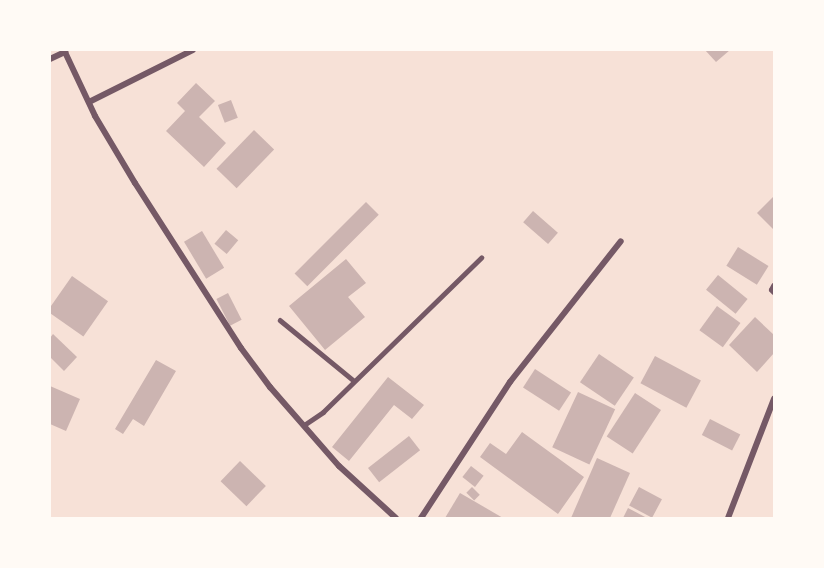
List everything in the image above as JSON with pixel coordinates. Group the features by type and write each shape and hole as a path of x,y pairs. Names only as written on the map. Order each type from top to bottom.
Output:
{"street":[{"path":"89,102 193,50"},
{"path":"50,59 65,51 89,102 135,183 242,348 270,387 339,466 396,519"},
{"path":"421,519 510,382 621,241"},
{"path":"774,286 774,292"},
{"path":"728,519 774,399"}],"lane":[{"path":"304,425 323,412 353,380 481,258"},
{"path":"280,320 353,380"}],"building":[{"path":"705,50 730,50 716,62"},
{"path":"196,83 215,101 199,117 226,143 204,167 166,131 185,111 177,103"},
{"path":"231,100 238,118 225,123 218,105"},
{"path":"254,130 274,149 237,188 216,169"},
{"path":"774,196 774,230 757,213"},
{"path":"366,202 379,215 307,286 295,273"},
{"path":"533,211 558,233 548,244 523,222"},
{"path":"226,230 238,240 227,254 214,244"},
{"path":"202,231 224,268 206,279 184,242"},
{"path":"738,247 769,266 757,285 726,266"},
{"path":"346,259 366,283 348,297 365,317 325,350 289,306"},
{"path":"718,275 748,299 736,314 706,290"},
{"path":"72,276 108,301 83,336 50,313 50,307"},
{"path":"228,293 242,320 230,326 216,299"},
{"path":"717,306 740,323 723,347 699,330"},
{"path":"755,317 774,335 774,353 757,372 729,345"},
{"path":"53,334 77,357 64,371 50,357 50,338"},
{"path":"599,354 634,377 615,406 580,382"},
{"path":"655,356 701,380 686,408 640,383"},
{"path":"156,360 176,371 144,426 133,419 123,434 115,429"},
{"path":"535,369 571,392 559,411 523,387"},
{"path":"388,377 424,405 412,419 394,405 349,461 332,447"},
{"path":"50,386 80,399 66,431 50,424"},
{"path":"578,392 615,409 589,465 552,447"},
{"path":"635,393 661,410 633,453 607,437"},
{"path":"710,419 740,434 732,450 702,435"},
{"path":"522,432 584,477 558,514 480,457 490,443 506,454"},
{"path":"409,436 420,450 379,482 368,468"},
{"path":"597,458 630,473 610,518 571,518"},
{"path":"240,461 266,486 246,506 221,481"},
{"path":"471,466 484,476 475,487 462,477"},
{"path":"472,487 480,495 474,500 466,493"},
{"path":"639,487 662,499 652,518 629,506"},
{"path":"460,493 479,504 503,518 445,518"},
{"path":"628,508 647,518 623,518"}]}
